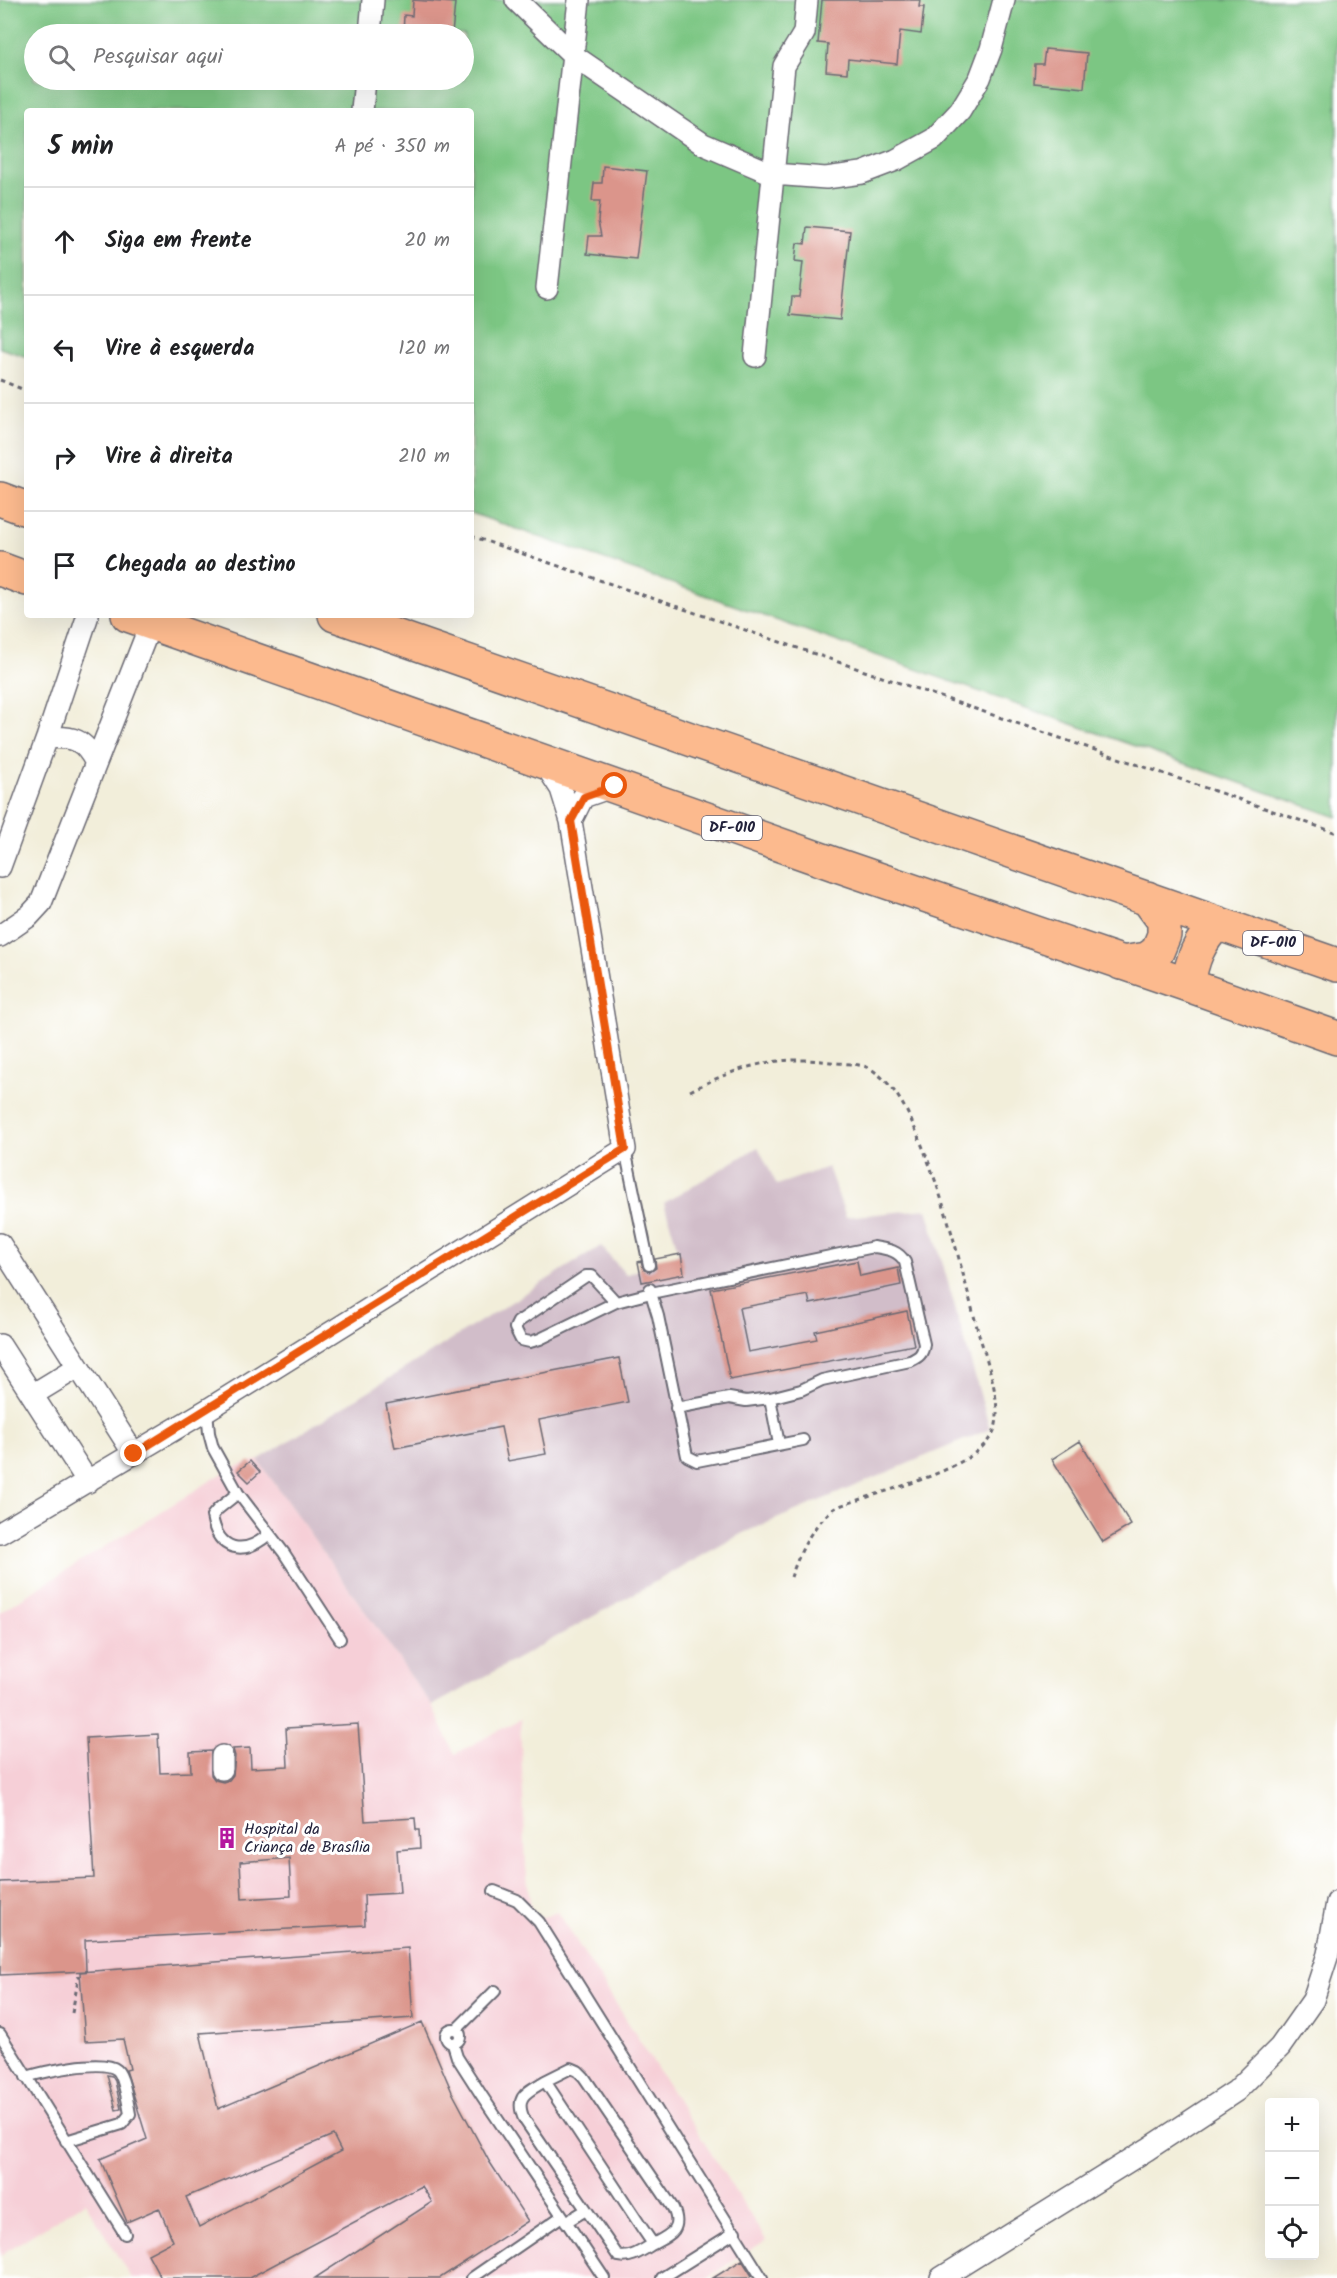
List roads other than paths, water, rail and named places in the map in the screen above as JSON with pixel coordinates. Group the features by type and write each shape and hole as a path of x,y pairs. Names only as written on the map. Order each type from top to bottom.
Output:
{"main road":[{"path":"0,499 24,508"},
{"path":"0,569 24,578"},
{"name":"DF-010","path":"344,618 1337,965"},
{"name":"DF-010","path":"140,619 1337,1038"},
{"path":"1121,963 1147,959 1157,952 1164,934 1164,921 1147,898"},
{"path":"1188,985 1196,950 1217,923"}],"street":[{"path":"371,24 373,0"},
{"path":"516,0 574,56 703,144 773,174 826,178 862,173 896,160 933,139 960,111 980,78 991,50 1004,0"},
{"path":"547,288 579,0"},
{"path":"755,356 784,66 804,33 807,0"},
{"path":"362,108 364,90"},
{"path":"0,867 47,738 87,618"},
{"path":"0,936 29,916 42,903 96,763 140,619"},
{"path":"47,738 63,737 84,744 96,763"},
{"path":"0,1533 207,1410 625,1149 571,821 561,789 543,761"},
{"path":"571,821 584,797 615,786"},
{"path":"0,1244 134,1454"},
{"path":"0,1345 88,1482"},
{"path":"32,1395 78,1367"},
{"path":"941,2278 1148,2149 1236,2091 1280,2048 1312,2000 1328,1954 1337,1902"}],"lane":[{"path":"625,1149 650,1264"},
{"path":"616,1302 592,1276 586,1276 518,1322 515,1328 522,1340 530,1342 616,1302 650,1289 874,1247 887,1249 902,1256 924,1344 923,1352 919,1357 910,1361 822,1380 801,1390 770,1398 746,1401 729,1398 676,1408"},
{"path":"650,1289 658,1316 684,1446 690,1459 697,1461 803,1440"},
{"path":"770,1398 779,1444"},
{"path":"207,1410 213,1448 238,1493 269,1534 340,1639"},
{"path":"238,1493 212,1516 214,1527 224,1541 237,1548 249,1548 269,1534"},
{"path":"494,1891 517,1900 539,1922 762,2278"},
{"path":"495,1991 457,2030 446,2032 446,2040 453,2044 457,2057 482,2096 604,2278"},
{"path":"0,2034 125,2234"},
{"path":"26,2077 71,2067 109,2066 117,2069 130,2114 127,2120 122,2124 66,2141"},
{"path":"571,2068 584,2077 673,2208 678,2218 677,2226 666,2237 632,2256 618,2256 520,2110 520,2100 524,2095 545,2081 571,2068"},
{"path":"545,2081 652,2244"},
{"path":"472,2278 564,2219 586,2210"},
{"path":"662,2278 735,2232"}],"place":[{"name":"Hospital da Criança de Brasília","path":"227,1838"}]}
